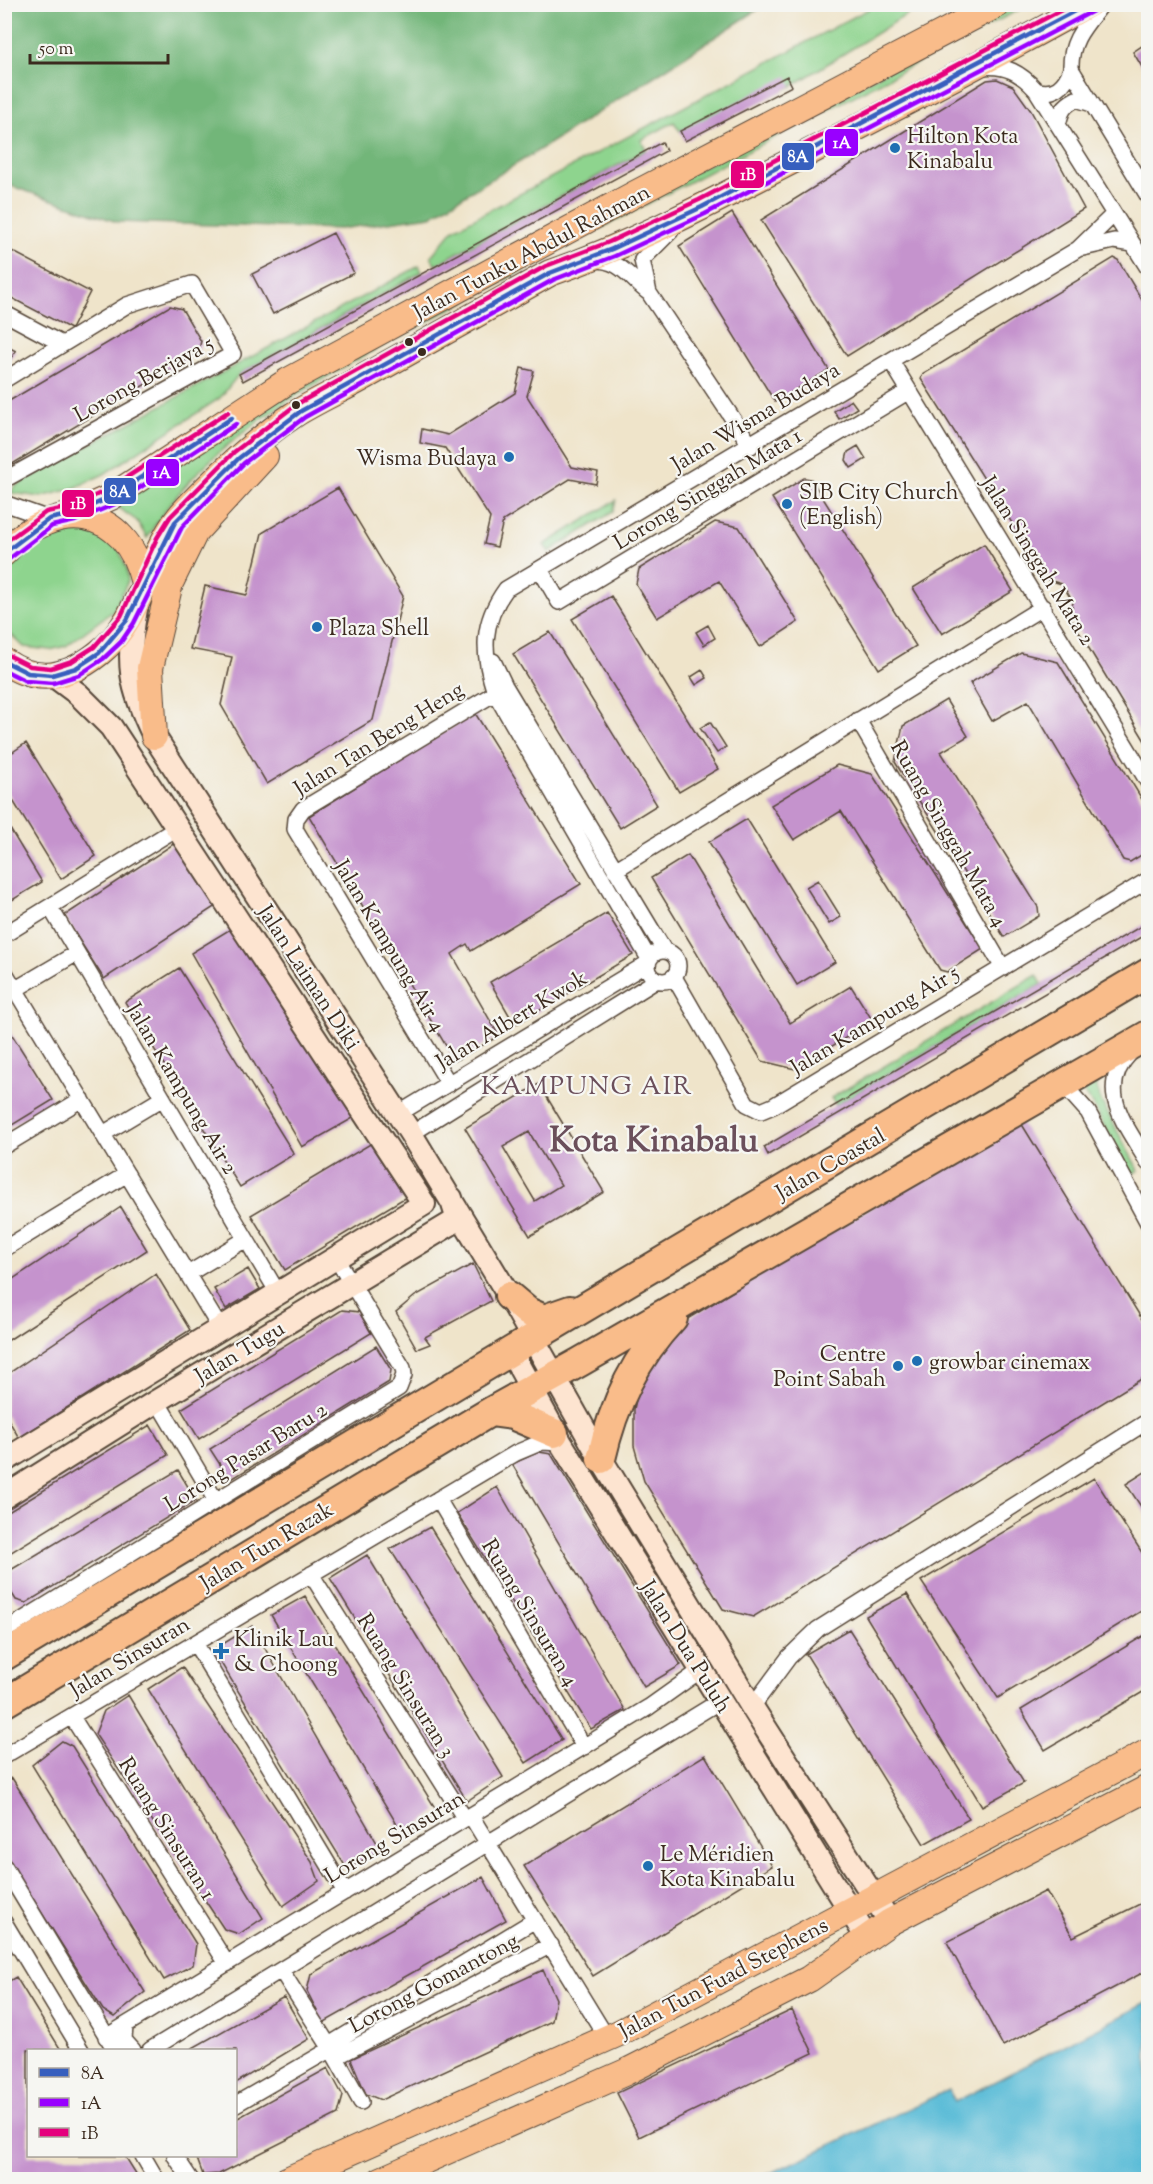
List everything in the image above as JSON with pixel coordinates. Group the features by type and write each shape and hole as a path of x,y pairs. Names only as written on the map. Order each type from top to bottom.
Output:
{"highway":[{"name":"Jalan Coastal","path":"522,1345 1149,973"},
{"path":"542,1384 1143,1038"},
{"path":"601,1459 619,1398 649,1344 673,1318 726,1279"},
{"path":"509,1296 528,1312 544,1319 551,1319 612,1291"},
{"name":"Jalan Tun Razak","path":"9,1641 522,1345"},
{"name":"Jalan Tun Razak","path":"4,1703 490,1412 542,1384"},
{"path":"490,1412 512,1415 557,1438"},
{"path":"9,1641 26,1669 35,1668 142,1619"}],"main road":[{"name":"Jalan Tunku Abdul Rahman","path":"4,554 61,517 111,497 288,381 626,199 998,4"},
{"name":"Jalan Tunku Abdul Rahman","path":"54,676 82,665 116,638 140,594 157,551 188,506 236,461 292,416 550,273 587,261 691,213 972,69 1089,4"},
{"path":"154,736 150,668 170,583 195,532 213,509 273,447 292,416"},
{"path":"61,517 99,520 128,542 139,561 140,594"},
{"path":"4,661 27,674 41,677 54,676"},
{"path":"4,686 27,674"},
{"name":"Jalan Tun Fuad Stephens","path":"287,2180 607,2038 1149,1752"},
{"name":"Jalan Tun Fuad Stephens","path":"381,2180 626,2072 809,1979 890,1922 1149,1788"},
{"name":"Jalan Tun Fuad Stephens","path":"359,2180 621,2064 867,1938"}],"street":[{"path":"1036,90 1052,92 1067,81 1071,69 1071,54 1077,36 1102,4"},
{"path":"972,69 1003,66 1029,82 1149,268"},
{"path":"1071,69 1149,196"},
{"path":"1058,125 1061,113 1067,104 1076,99 1092,104"},
{"path":"649,293 642,260 652,247 691,213"},
{"name":"Jalan Wisma Budaya","path":"486,644 488,621 506,589 541,571 1078,249 1114,214"},
{"name":"Jalan Wisma Budaya","path":"1078,249 1108,242 1133,244"},
{"path":"587,261 616,264 627,271 649,293 751,446"},
{"name":"Lorong Berjaya 5","path":"4,480 233,354 192,284 127,305 62,344"},
{"path":"4,313 62,344"},
{"path":"4,380 62,344"},
{"name":"Jalan Singgah Mata 2","path":"891,361 1149,782"},
{"name":"Lorong Singgah Mata 1","path":"541,571 560,602 909,391"},
{"path":"4,503 61,517"},
{"name":"Jalan Laiman Diki","path":"140,594 129,643 130,672 136,700 154,736 450,1197 509,1296 522,1345"},
{"path":"615,870 1043,607"},
{"path":"486,644 489,676 495,693 648,961 649,973 657,980 666,981 674,977 678,969 678,960 672,953 664,950 655,952 648,961"},
{"path":"486,644 505,686 664,950"},
{"name":"Jalan Laiman Diki","path":"54,676 78,694 111,727 416,1190"},
{"name":"Jalan Tan Beng Heng","path":"295,829 296,819 303,809 495,693"},
{"name":"Ruang Singgah Mata 4","path":"858,720 1003,968"},
{"path":"4,935 177,828"},
{"name":"Jalan Kampung Air 4","path":"295,829 449,1084"},
{"name":"Jalan Kampung Air 5","path":"674,977 747,1104 761,1111 773,1106 1149,880"},
{"name":"Jalan Kampung Air 2","path":"50,907 278,1293"},
{"path":"16,989 77,952"},
{"name":"Jalan Albert Kwok","path":"398,1114 648,961"},
{"path":"4,971 220,1328"},
{"name":"Jalan Albert Kwok","path":"411,1134 657,980"},
{"path":"1143,1038 1116,1070 1113,1089 1118,1110 1149,1163"},
{"path":"1063,1084 1089,1112 1149,1223"},
{"path":"103,1134 163,1098"},
{"path":"4,1146 82,1099"},
{"path":"4,1249 127,1174"},
{"name":"Jalan Tugu","path":"4,1461 421,1207 424,1204 416,1190"},
{"name":"Jalan Tugu","path":"4,1497 157,1401 452,1223 457,1217 450,1197"},
{"path":"188,1274 246,1239"},
{"path":"336,1258 351,1283"},
{"name":"Lorong Pasar Baru 2","path":"9,1641 216,1500 402,1385 403,1368 351,1283"},
{"name":"Jalan Dua Puluh","path":"522,1345 542,1384 601,1459 752,1707 890,1922"},
{"name":"Jalan Dua Puluh","path":"542,1384 557,1438 851,1908 867,1938"},
{"path":"157,1401 216,1500"},
{"path":"752,1707 789,1657 819,1629 1149,1421"},
{"name":"Jalan Sinsuran","path":"4,1756 438,1499 532,1445 557,1438"},
{"name":"Ruang Sinsuran 4","path":"438,1499 584,1747"},
{"name":"Ruang Sinsuran 3","path":"311,1574 468,1818 488,1844 607,2038"},
{"path":"195,1642 345,1892"},
{"name":"Lorong Sinsuran","path":"106,2037 649,1707 701,1670"},
{"path":"152,2049 720,1701"},
{"name":"Ruang Sinsuran 1","path":"72,1717 226,1964"},
{"path":"815,1852 837,1839"},
{"path":"4,1866 114,2049"},
{"name":"Lorong Gomantong","path":"332,2050 535,1920"},
{"path":"4,1923 80,2049"},
{"name":"Lorong Gomantong","path":"332,2050 551,1946"},
{"path":"280,1970 332,2050 361,2102"},
{"path":"125,2026 124,2040 132,2049"},
{"path":"237,2103 332,2050"},
{"path":"144,2157 157,2180"},
{"path":"177,2157 190,2180"}],"green space":[{"path":"5,4 765,5 544,147 431,216 340,229 117,222 5,184"},
{"path":"876,5 922,5 792,86 680,131 674,122 641,140 646,150 435,265 431,256 454,229"},
{"path":"1014,5 1028,5 548,256 544,250"},
{"path":"531,258 534,264 324,379 256,423 195,475 169,505 147,538 137,521 116,506 299,384"},
{"path":"419,266 422,272 239,374 220,398 104,474 72,489 41,497 11,493 14,487 48,467"},
{"path":"616,500 613,512 549,552 544,545"},
{"path":"89,526 117,545 127,570 128,581 114,610 66,646 50,650 24,647 5,629 4,571 22,552 45,535 61,528"},
{"path":"1037,975 1042,984 836,1105 831,1098"},
{"path":"1099,1071 1097,1088 1100,1099 1139,1171 1130,1175 1093,1105 1079,1087"}],"water":[{"path":"1148,2002 1148,2179 758,2179 948,2090 955,2102"}],"building":[{"path":"1148,42 1148,77 1133,52"},
{"path":"787,76 792,86 685,141 680,131"},
{"path":"997,79 1013,86 1031,111 1084,209 847,356 761,220 987,80"},
{"path":"662,142 666,151 243,381 239,374"},
{"path":"732,213 829,370 775,402 679,246"},
{"path":"333,233 354,273 273,314 252,274"},
{"path":"4,247 90,292 71,329 4,294"},
{"path":"1114,258 1118,260 1148,310 1148,746 1070,617 1073,602 1062,584 1048,580 921,379 922,375"},
{"path":"170,306 182,309 201,341 198,353 4,469 4,404"},
{"path":"4,345 16,351 4,367"},
{"name":"Wisma Budaya","path":"521,368 534,371 527,396 572,467 598,472 596,484 570,479 503,521 497,547 484,544 490,518 445,448 420,443 422,429 448,435 515,393"},
{"path":"851,400 857,408 839,419 834,411"},
{"path":"858,446 866,459 851,468 846,460 848,452"},
{"path":"804,478 811,479 916,646 879,669 772,498"},
{"name":"Plaza Shell","path":"338,488 403,596 373,720 267,784 221,705 232,657 190,649 205,586 247,595 262,533"},
{"path":"715,522 739,527 798,622 760,647 719,581 657,618 636,584 639,569"},
{"path":"984,544 1013,591 942,634 913,588"},
{"path":"611,596 718,769 679,792 572,619"},
{"path":"708,625 715,638 704,645 696,632"},
{"path":"550,632 657,805 620,828 513,654"},
{"path":"1021,653 1058,662 1148,809 1148,851 1130,862 1123,860 1028,701 992,721 970,683"},
{"path":"702,670 707,678 696,685 691,677"},
{"path":"946,700 968,736 941,752 1038,907 1039,916 1004,937 895,762 903,726"},
{"path":"475,713 581,884 471,951 467,944 452,954 499,1036 455,1061 309,816"},
{"path":"710,722 726,747 717,753 700,728"},
{"path":"26,743 96,856 61,879 4,786 4,758"},
{"path":"837,765 872,774 983,949 947,972 940,970 841,811 794,840 771,805"},
{"path":"4,819 42,882 4,905"},
{"path":"747,819 835,962 797,985 709,842"},
{"path":"190,833 228,898 104,979 64,916"},
{"path":"688,855 790,1023 851,986 871,1018 868,1024 795,1069 762,1061 651,878"},
{"path":"818,880 841,917 829,924 806,887"},
{"path":"607,913 633,955 515,1025 490,982"},
{"path":"247,919 362,1113 302,1147 191,953"},
{"path":"1148,922 1148,933 768,1155 764,1147"},
{"path":"179,968 294,1154 240,1187 125,1002"},
{"path":"4,1022 53,1100 4,1130"},
{"path":"539,1084 604,1192 530,1236 465,1128","holes":["529,1132 561,1185 535,1201 503,1147"]},
{"name":"Centre Point Sabah","path":"1018,1118 1148,1329 1148,1375 753,1617 723,1609 644,1481 634,1446 634,1409 638,1391 675,1330 689,1318"},
{"path":"377,1140 411,1194 285,1270 251,1215"},
{"path":"121,1207 147,1250 4,1343 4,1285"},
{"path":"473,1264 491,1301 425,1337 430,1344 417,1349 396,1312 415,1296"},
{"path":"248,1269 260,1289 226,1309 214,1289"},
{"path":"156,1274 190,1330 19,1438 5,1414 5,1376"},
{"path":"342,1310 359,1312 371,1333 199,1439 181,1409"},
{"path":"376,1346 391,1370 389,1382 230,1480 210,1449"},
{"path":"150,1425 168,1455 5,1556 5,1514"},
{"path":"539,1452 551,1454 681,1665 644,1687 512,1464"},
{"path":"178,1470 196,1500 26,1603 16,1600 4,1581 4,1574"},
{"path":"1148,1470 1148,1517 1126,1484"},
{"path":"1094,1478 1148,1562 1148,1607 998,1698 921,1581"},
{"path":"497,1487 625,1710 591,1729 457,1513"},
{"path":"430,1527 562,1740 526,1763 390,1549"},
{"path":"367,1555 503,1777 467,1801 330,1578"},
{"path":"907,1594 1024,1783 982,1806 866,1616"},
{"path":"305,1596 437,1811 404,1836 271,1615"},
{"path":"252,1626 381,1850 347,1869 213,1650"},
{"path":"849,1629 969,1819 924,1844 806,1654"},
{"path":"1148,1633 1148,1689 1045,1750 1021,1710"},
{"path":"182,1667 312,1862 319,1881 283,1906 148,1689"},
{"path":"128,1695 263,1918 239,1934 224,1929 95,1734 104,1711"},
{"path":"62,1741 72,1746 196,1944 193,1965 164,1980 32,1765"},
{"name":"Le Méridien Kota Kinabalu","path":"705,1755 772,1866 593,1976 524,1866"},
{"path":"12,1778 145,1992 114,2017 103,2010 4,1853 4,1782"},
{"path":"483,1877 506,1920 323,2023 307,1991 311,1974"},
{"path":"1046,1891 1073,1937 1148,1900 1148,1970 1003,2046 947,1942"},
{"path":"543,1970 556,1999 552,2021 381,2100 366,2094 351,2059"},
{"path":"16,1977 60,2049 27,2049 27,2157 126,2157 140,2180 4,2180 4,1984"},
{"path":"284,1997 309,2039 237,2082 237,2049 191,2049"},
{"path":"792,2010 813,2053 639,2137 617,2093"},
{"path":"328,2068 343,2096 338,2114 219,2174 203,2175 196,2157 237,2157 237,2118"}],"transit line":[{"name":"1B","path":"8,655 30,666 51,668 72,661 94,647 121,616 157,538 170,517 234,452 297,404 546,266 609,242 699,200 1073,4"},
{"name":"8A","path":"4,661 28,673 52,675 76,668 99,653 127,620 175,522 239,458 301,411 550,273 612,249 702,207 1088,4"},
{"name":"1A","path":"4,670 26,681 53,683 79,675 103,659 121,642 134,623 182,527 244,463 305,417 553,280 615,256 705,214 1093,11"},
{"name":"1B","path":"4,543 46,512 71,507 107,490 228,412"},
{"name":"8A","path":"4,553 49,519 73,514 111,497 232,418"},
{"name":"1A","path":"9,559 52,526 75,521 115,504 236,424"}],"place":[{"name":"Hilton Kota Kinabalu","path":"895,148"},
{"name":"Wisma Budaya","path":"509,457"},
{"name":"SIB City Church (English)","path":"787,504"},
{"name":"Plaza Shell","path":"317,627"},
{"name":"growbar cinemax","path":"917,1361"},
{"name":"Centre Point Sabah","path":"898,1366"},
{"name":"Klinik Lau & Choong","path":"221,1651"},
{"name":"Le Méridien Kota Kinabalu","path":"648,1866"}],"district":[{"name":"KAMPUNG AIR","path":"587,1085"},
{"name":"Kota Kinabalu","path":"654,1139"}]}
